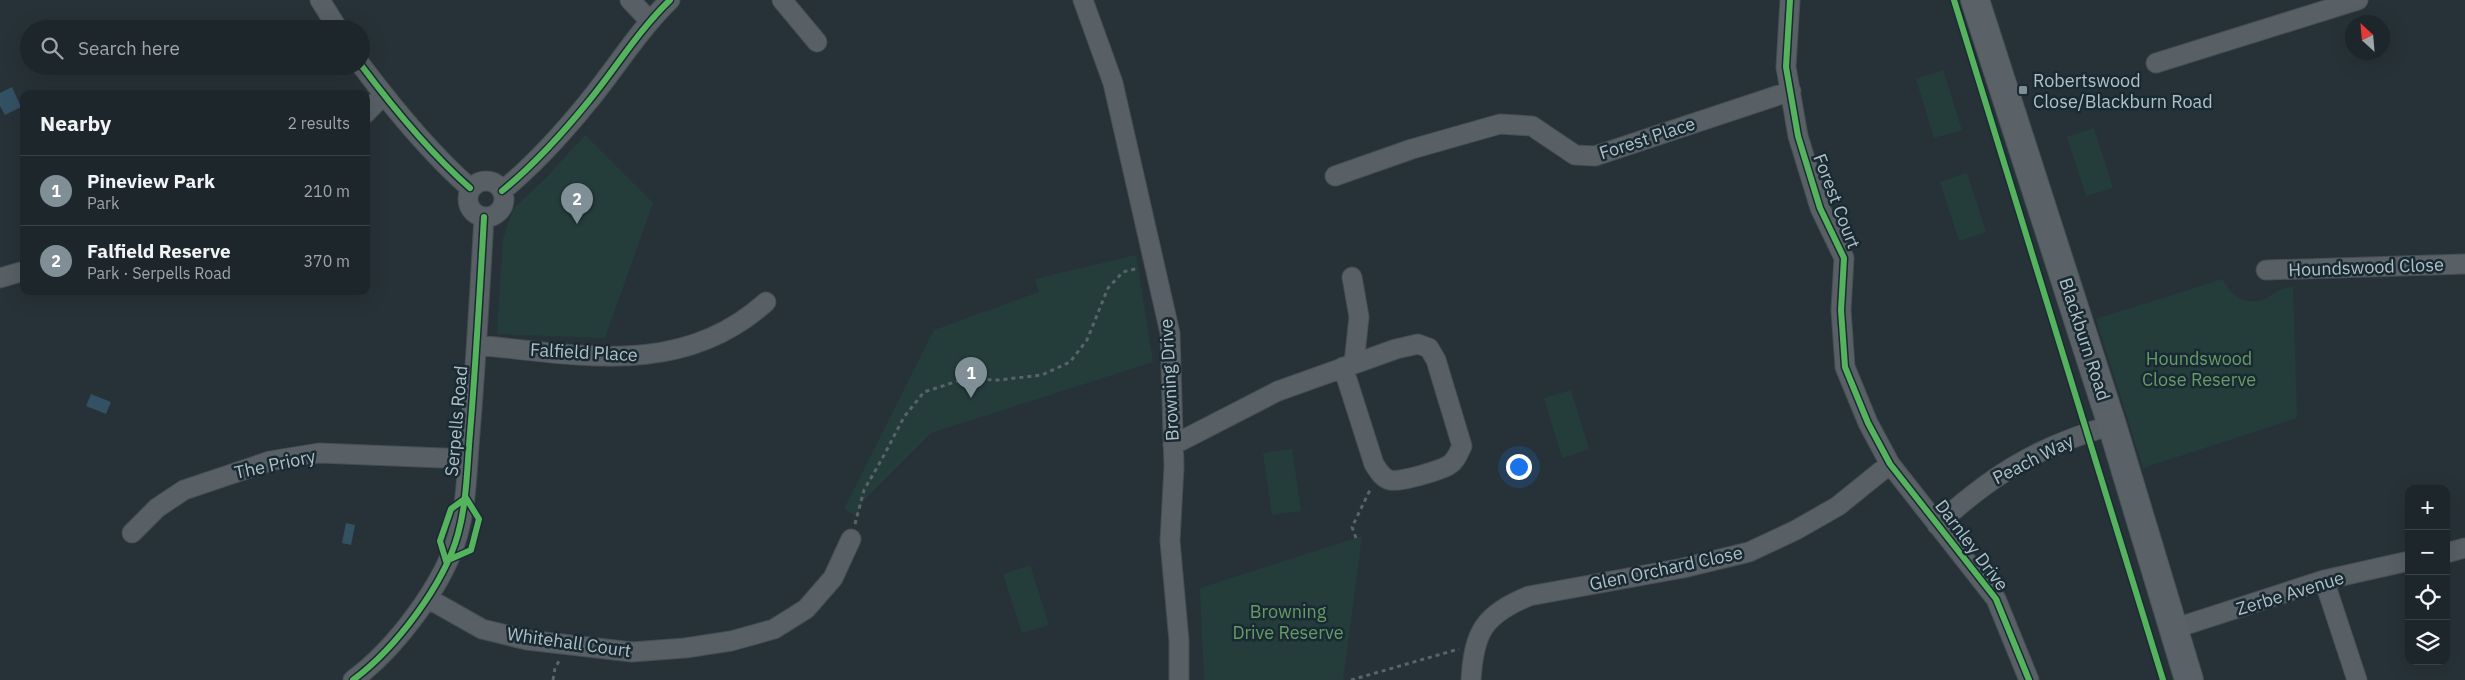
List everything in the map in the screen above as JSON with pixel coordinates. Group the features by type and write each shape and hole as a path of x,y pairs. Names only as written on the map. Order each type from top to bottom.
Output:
{"main road":[{"name":"Blackburn Road","path":"1975,0 2112,425 2189,680"}],"street":[{"path":"320,0 332,20"},
{"path":"630,0 649,20"},
{"path":"502,191 526,171 588,102 649,20 670,0"},
{"path":"782,0 817,42"},
{"name":"Browning Drive","path":"1083,0 1114,83 1170,333 1173,445 1170,540 1180,641 1179,680"},
{"name":"Forest Court","path":"1790,0 1786,67 1798,136 1817,199 1844,258 1841,310 1845,367 1868,423 1890,464"},
{"path":"2156,63 2358,0"},
{"path":"368,75 442,164 470,188"},
{"name":"Forest Place","path":"1335,176 1412,149 1500,124 1532,126 1575,155 1595,156 1791,91"},
{"path":"370,108 383,95"},
{"path":"481,181 493,182 502,191 504,197 501,209 490,217 478,216 469,207 468,194 470,188 481,181"},
{"name":"Serpells Road","path":"353,680 372,666 428,599 457,536 466,498 484,217"},
{"name":"Houndswood Close","path":"2266,270 2465,264"},
{"path":"0,278 20,272"},
{"path":"1173,445 1278,391 1349,365 1418,344 1429,348 1436,360 1462,446 1450,465 1397,481 1387,480 1379,472 1349,365 1359,317 1352,277"},
{"name":"Falfield Place","path":"477,345 597,356 660,354 700,343 745,322 766,302"},
{"name":"Peach Way","path":"1937,525 1968,497 2001,472 2053,444 2112,425"},
{"name":"The Priory","path":"132,533 157,508 184,490 270,461 319,453 467,459"},
{"name":"Darnley Drive","path":"1890,464 1996,599 2029,680"},
{"name":"Glen Orchard Close","path":"1471,680 1476,644 1483,628 1493,615 1510,604 1529,596 1683,568 1749,552 1796,530 1838,506 1890,464"},
{"name":"Whitehall Court","path":"428,599 482,629 527,640 632,652 685,648 732,641 774,629 806,609 833,578 851,539"},
{"path":"2450,552 2465,548"},
{"name":"Zerbe Avenue","path":"2173,629 2324,580 2405,562"},
{"path":"2324,580 2357,680"}],"path":[{"path":"851,539 864,490 904,416 924,392 964,379 999,380 1042,375 1070,362 1087,340 1108,288 1123,272 1154,263"},
{"path":"1356,538 1352,527 1379,472"},
{"path":"1351,680 1476,644"}],"green space":[{"path":"1943,70 1962,130 1934,138 1916,79"},
{"path":"2094,128 2113,188 2086,196 2067,137"},
{"path":"585,135 653,203 605,338 497,334 503,239 513,209 546,178"},
{"path":"1967,173 1986,232 1959,241 1940,182"},
{"path":"1136,255 1153,362 931,433 864,500 857,516 844,509 934,330 1039,292 1035,279"},
{"name":"Houndswood Close Reserve","path":"2223,279 2234,294 2252,302 2265,299 2281,290 2293,287 2297,418 2143,468 2096,319"},
{"path":"1571,390 1589,449 1562,458 1544,398"},
{"path":"1292,449 1301,511 1272,515 1263,453"},
{"name":"Browning Drive Reserve","path":"1362,536 1343,680 1204,680 1200,588"},
{"path":"1030,565 1049,625 1022,633 1003,574"}],"water":[{"path":"12,87 20,108 5,115 0,106 0,93"},
{"path":"91,394 111,402 106,414 86,406"},
{"path":"346,523 355,525 351,545 342,543"}],"cycle path":[{"path":"502,191 536,160 568,126 648,24 670,0"},
{"path":"1790,0 1786,67 1798,136 1820,208 1844,258 1841,310 1845,367 1868,423 1890,464 1996,599 2029,680"},
{"path":"1954,0 2163,680"},
{"path":"369,75 412,130 470,188"},
{"path":"353,680 385,651 416,614 442,574 458,534 466,484 484,217"},
{"path":"466,498 479,519 471,550 446,561 440,541 451,509 466,498"}],"place":[{"name":"Robertswood Close/Blackburn Road","path":"2023,90"},
{"name":"Falfield Reserve","path":"577,224"},
{"name":"Pineview Park","path":"971,398"}]}
